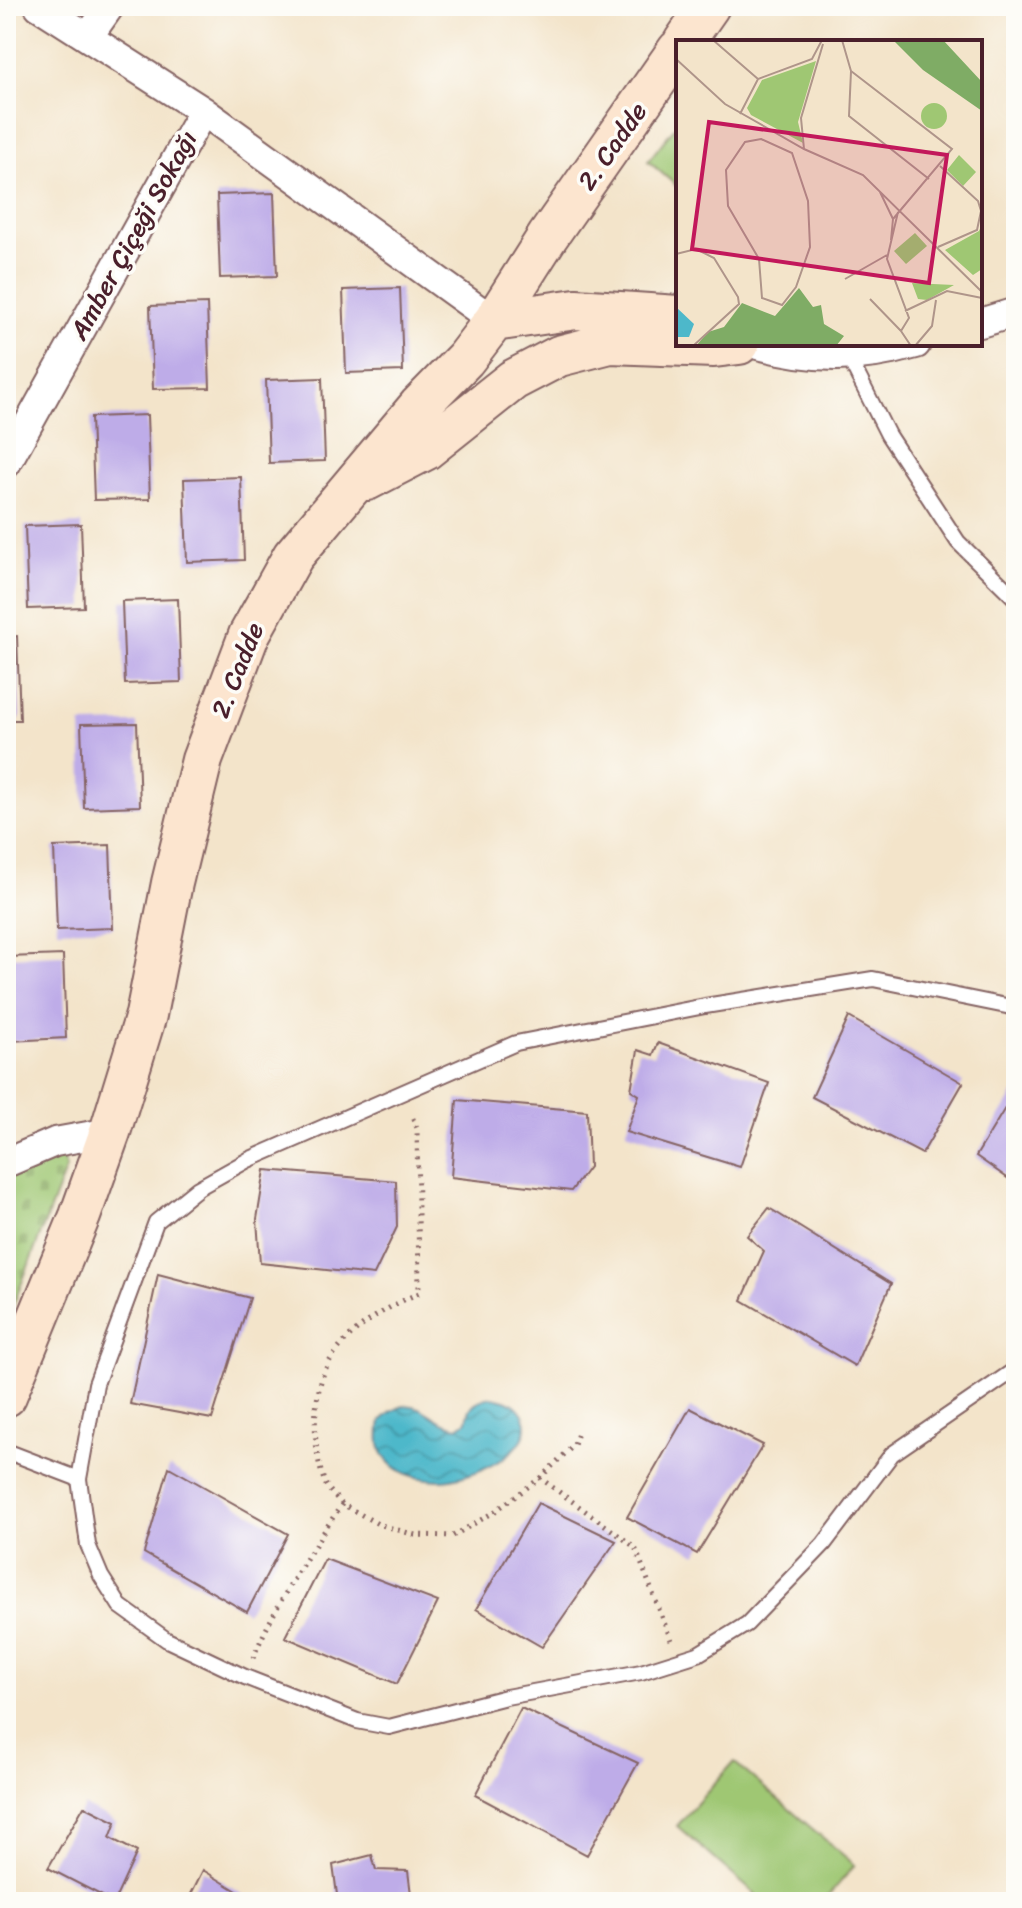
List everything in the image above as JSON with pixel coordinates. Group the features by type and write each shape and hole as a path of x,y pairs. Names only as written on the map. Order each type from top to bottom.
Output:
{"street":[{"path":"39,6 203,111"},
{"path":"88,37 110,6"},
{"path":"685,40 709,6"},
{"name":"2. Cadde","path":"6,1396 80,1216 110,1132 146,1015 172,883 202,760 249,635 293,556 419,406 465,359 494,321 548,236 676,53"},
{"name":"Amber Çiçeği Sokağı","path":"6,464 203,111 494,321"},
{"path":"548,236 549,267 555,289 576,309"},
{"path":"494,321 576,309 676,316"},
{"path":"982,322 1016,312"},
{"path":"494,321 538,350 559,356"},
{"path":"352,487 425,450 513,380 559,356 610,343 676,346"},
{"path":"688,346 722,346"},
{"path":"762,346 789,353 849,358 883,354 909,346"},
{"path":"6,1163 55,1142 110,1132"}],"lane":[{"path":"849,358 888,435 958,542 1016,599"},
{"path":"1016,1008 873,979 705,1006 516,1043 248,1160 198,1188 156,1222 96,1384 79,1479 88,1545 101,1576 120,1606 167,1640 245,1677 357,1721 389,1727 506,1697 641,1672 698,1654 747,1624 824,1544 892,1454 1016,1369"},
{"path":"6,1451 79,1479"}],"path":[{"path":"402,1093 417,1128 419,1293 390,1305 358,1330 330,1359 315,1402 317,1447 327,1486 342,1504 378,1524 415,1535 453,1536 494,1512 540,1478 574,1445 578,1433"},
{"path":"540,1478 635,1547 679,1660"},
{"path":"245,1677 265,1628 342,1504"}],"green space":[{"path":"676,126 676,185 648,161"},
{"path":"59,1150 66,1168 6,1324 6,1174"},
{"path":"734,1762 855,1865 823,1902 764,1902 677,1826"}],"water":[{"path":"491,1397 516,1406 522,1413 526,1427 513,1451 499,1461 467,1475 439,1480 407,1474 395,1468 385,1457 380,1445 381,1421 393,1411 412,1406 458,1427 467,1421 474,1404"}],"building":[{"path":"274,193 277,276 220,278 217,195"},
{"path":"400,288 403,371 346,373 343,290"},
{"path":"207,304 210,388 153,389 150,306"},
{"path":"322,378 325,461 269,463 266,380"},
{"path":"147,415 150,499 94,500 91,417"},
{"path":"241,477 244,560 187,562 184,479"},
{"path":"81,524 84,607 28,609 25,526"},
{"path":"178,599 181,682 125,684 122,601"},
{"path":"17,636 20,720 6,720 6,637"},
{"path":"137,723 140,806 84,808 81,724"},
{"path":"110,845 113,928 57,930 54,847"},
{"path":"63,955 66,1038 10,1041 7,957"},
{"path":"849,1017 963,1083 922,1154 812,1097"},
{"path":"658,1043 769,1083 740,1167 626,1132 639,1095 631,1090 638,1050 653,1055"},
{"path":"1016,1090 1016,1184 976,1156"},
{"path":"457,1100 587,1111 589,1167 571,1191 451,1177"},
{"path":"265,1170 396,1181 397,1227 374,1275 260,1263 257,1219"},
{"path":"769,1208 891,1284 855,1366 742,1300 764,1251 747,1236"},
{"path":"158,1274 250,1298 212,1419 130,1404"},
{"path":"690,1408 763,1445 697,1554 627,1517"},
{"path":"169,1467 288,1534 247,1612 144,1553"},
{"path":"538,1503 616,1541 542,1647 476,1609"},
{"path":"325,1559 438,1602 397,1684 285,1637"},
{"path":"521,1708 638,1763 587,1855 475,1795"},
{"path":"84,1806 116,1822 110,1838 137,1852 114,1902 48,1868"},
{"path":"372,1855 376,1870 408,1871 412,1902 338,1902 333,1865"},
{"path":"203,1870 245,1896 241,1902 187,1902"}]}
